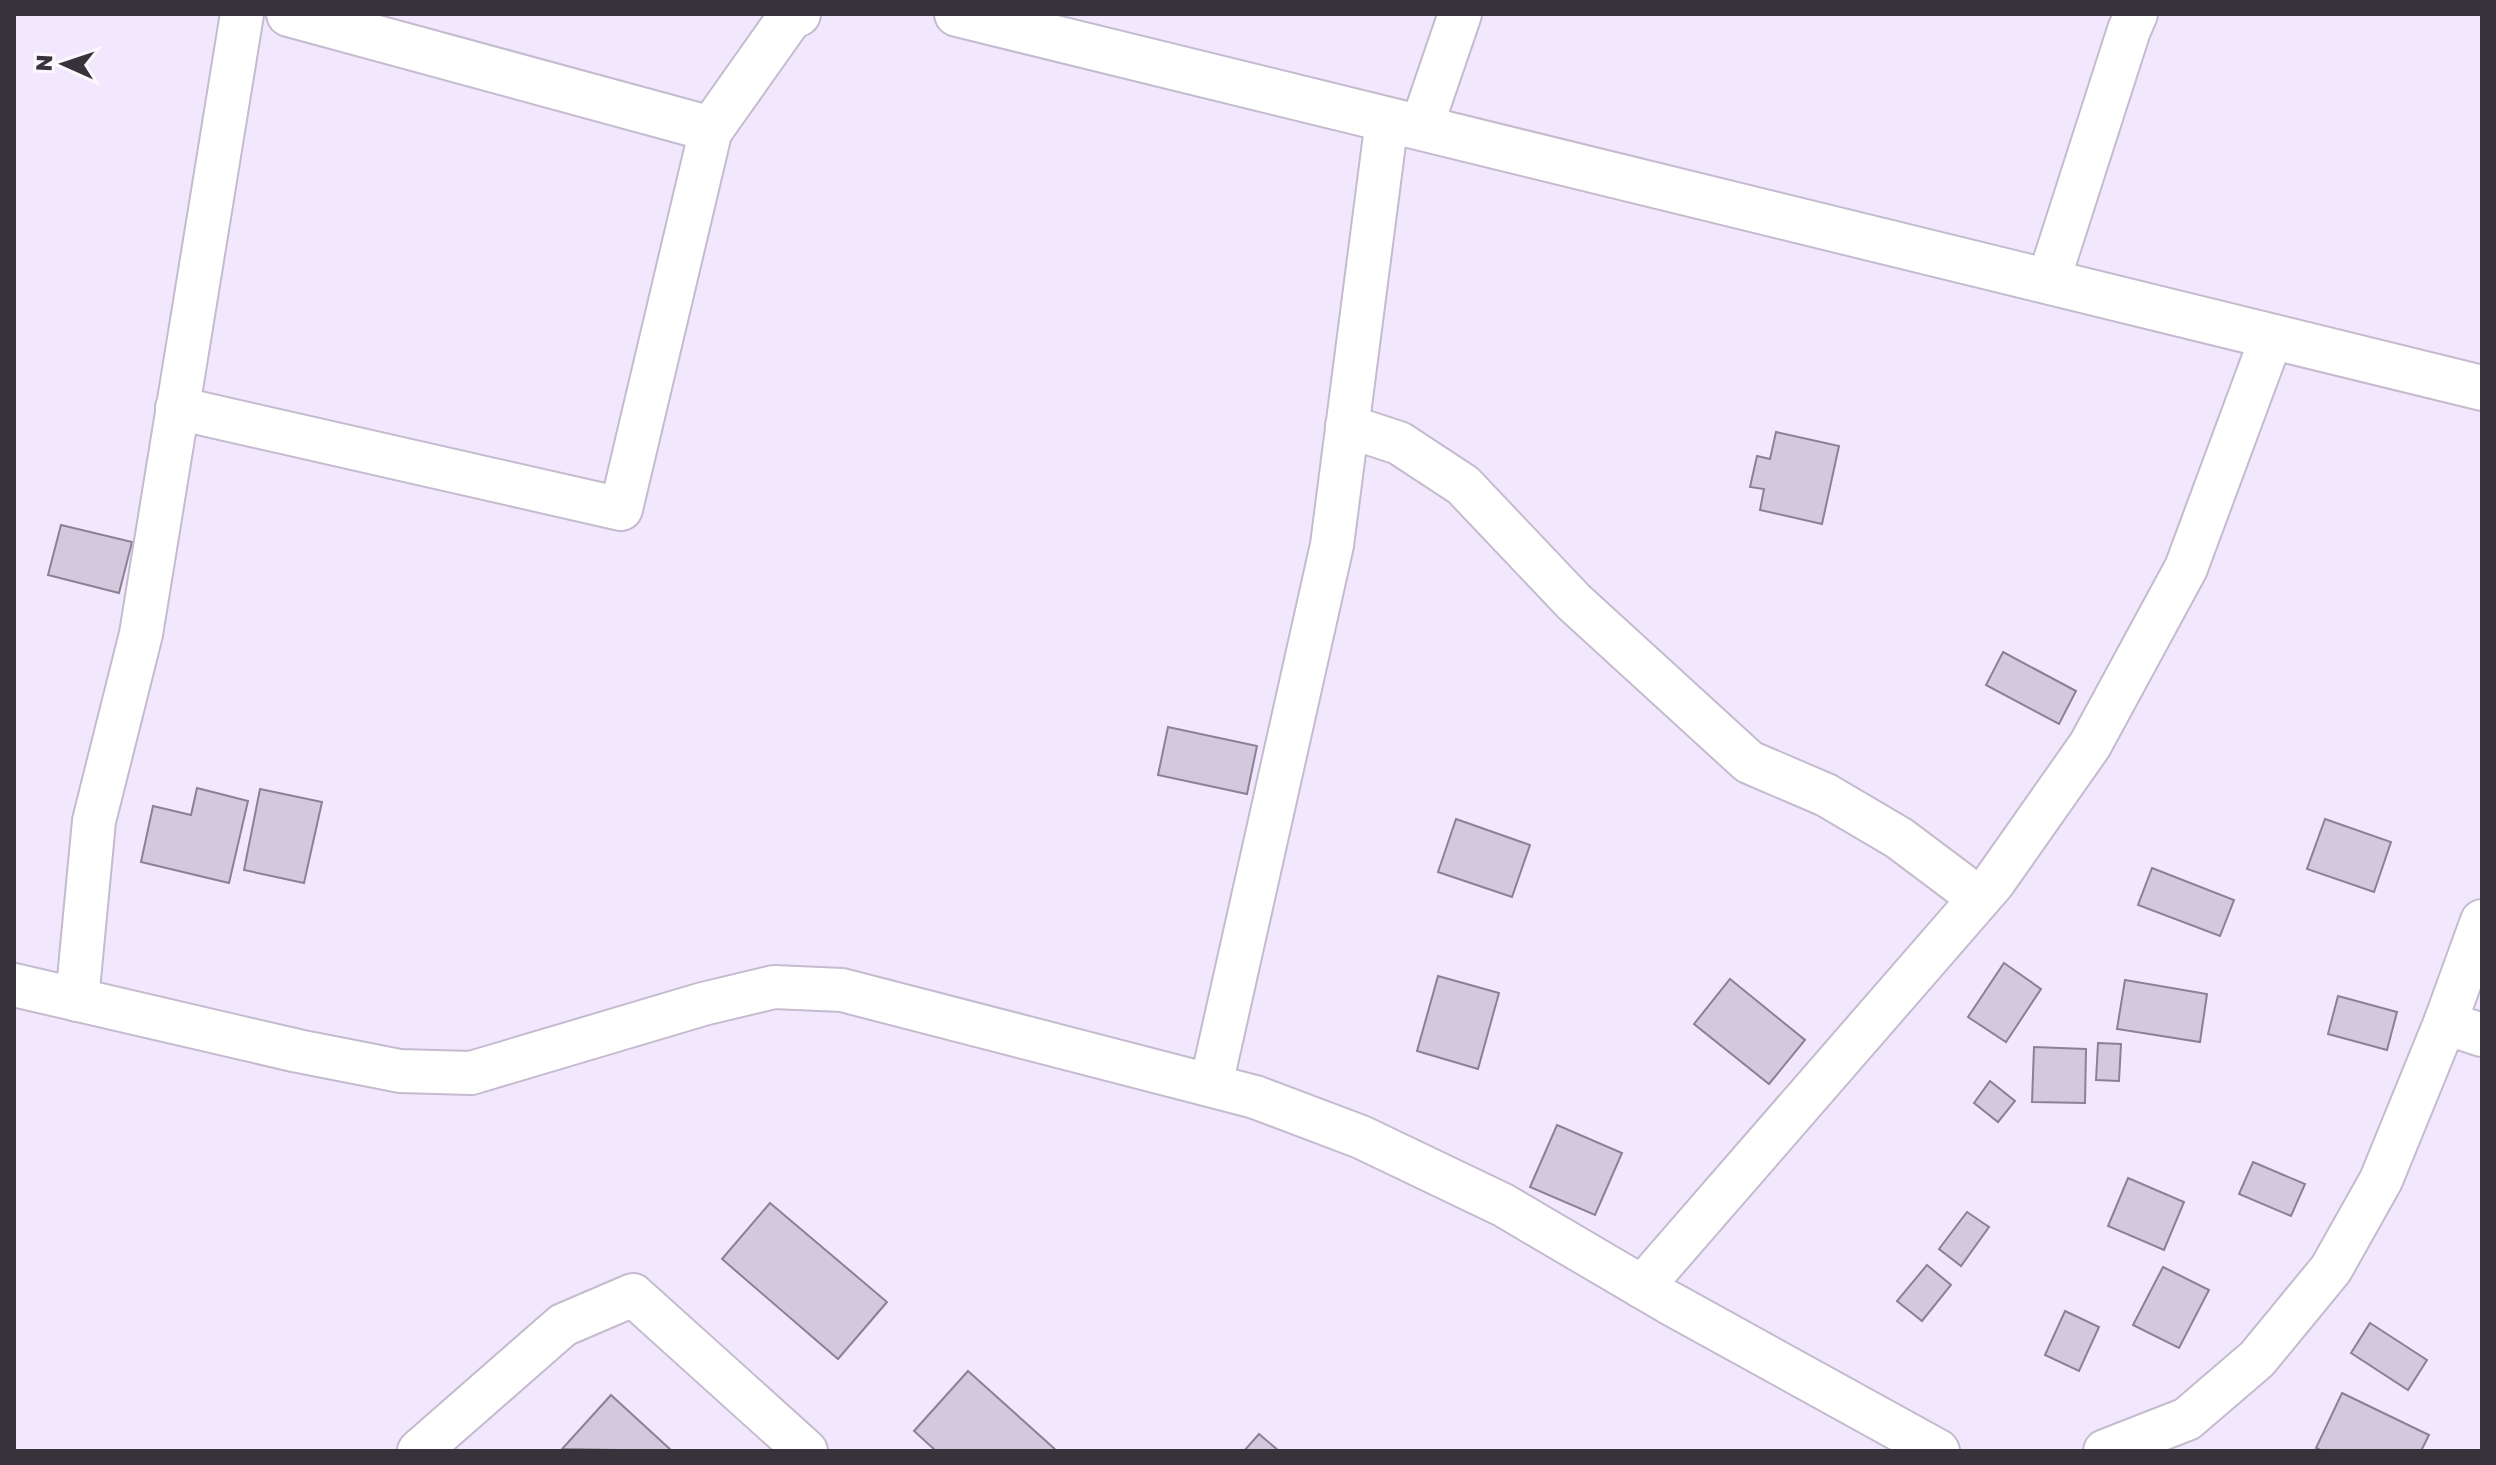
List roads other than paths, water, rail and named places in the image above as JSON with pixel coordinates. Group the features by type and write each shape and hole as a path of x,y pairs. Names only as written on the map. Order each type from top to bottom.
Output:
{"street":[{"path":"77,1000 94,821 141,634 242,14"},
{"path":"289,14 711,129"},
{"path":"957,14 2482,388"},
{"path":"1211,1085 1332,545 1347,426 1404,124 1460,14"},
{"path":"2048,282 2136,14"},
{"path":"177,408 621,509 711,129 793,15"},
{"path":"1642,1287 1993,883 2090,745 2186,568 2272,336"},
{"path":"1347,426 1399,443 1463,485 1574,602 1749,762 1826,795 1899,838 1979,898"},
{"path":"2105,1451 2187,1419 2257,1359 2331,1269 2463,1029 2482,921"},
{"path":"14,985 298,1051 400,1071 471,1073 703,1004 774,987 842,990 1255,1097 1361,1137 1503,1205 1642,1287 1938,1451"},
{"path":"419,1451 563,1325 633,1295 806,1451"}]}
